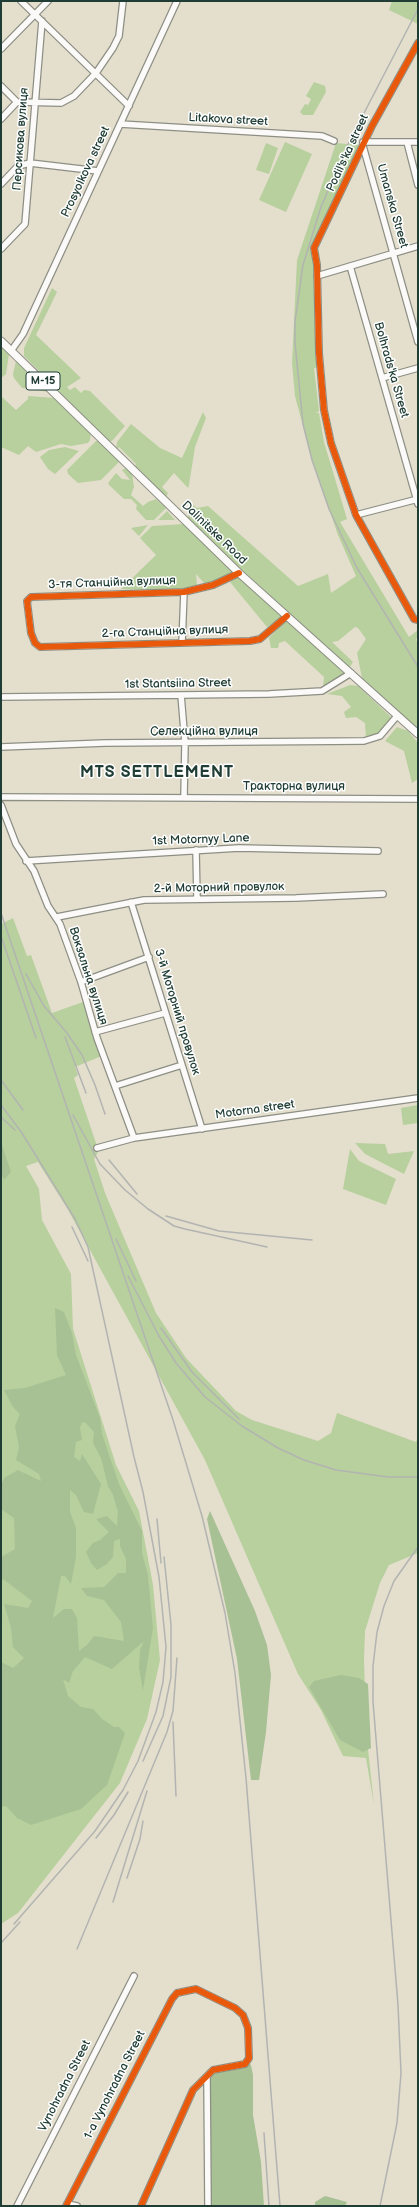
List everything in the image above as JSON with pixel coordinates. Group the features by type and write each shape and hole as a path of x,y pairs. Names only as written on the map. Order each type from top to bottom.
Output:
{"main road":[{"name":"Dalinitske Road","path":"1,341 240,573 418,734"}],"street":[{"path":"21,1 129,106"},
{"path":"1,49 48,1"},
{"path":"1,86 17,102 34,104 61,103 74,96 96,73 113,48 119,36 123,1"},
{"name":"Prosyolkova street","path":"11,351 23,334 177,1"},
{"name":"Персикова вулиця","path":"1,249 26,224 34,104 42,22"},
{"name":"Podil's'ka street","path":"418,43 363,144 314,248 317,276 319,353 324,410 331,443 356,515 414,619 418,620"},
{"path":"1,118 17,102"},
{"name":"Litakova street","path":"120,124 322,136 334,142"},
{"path":"407,142 418,184"},
{"path":"363,144 418,142"},
{"name":"Umanska Street","path":"363,144 418,342"},
{"path":"1,184 18,166 30,163 98,172"},
{"path":"317,276 418,246"},
{"name":"Bolhrads'ka Street","path":"350,266 417,500"},
{"path":"382,378 418,368"},
{"path":"356,515 417,500"},
{"name":"3-тя Станційна вулиця","path":"35,643 31,633 27,601 31,597 184,592 213,585 240,573"},
{"path":"182,643 184,592"},
{"name":"2-га Станційна вулиця","path":"35,643 40,647 250,641 260,639 287,616"},
{"name":"1st Stantsiina Street","path":"1,697 181,695 322,691 351,673"},
{"path":"181,695 185,742 184,797"},
{"name":"Селекційна вулиця","path":"1,747 185,742 364,741 380,736 397,716"},
{"name":"Тракторна вулиця","path":"1,797 418,799"},
{"name":"Вокзальна вулиця","path":"1,805 16,844 34,871 48,906 57,917 81,982 95,1032 134,1138"},
{"name":"1st Motornyy Lane","path":"26,861 239,848 378,851"},
{"path":"196,850 197,899"},
{"name":"2-й Моторний провулок","path":"57,917 131,902 197,899 296,898 383,894"},
{"name":"3-й Моторний провулок","path":"131,902 202,1129"},
{"path":"81,982 149,957"},
{"path":"95,1032 165,1013"},
{"path":"115,1086 182,1065"},
{"name":"Motorna street","path":"97,1148 134,1138 418,1098"},
{"name":"Vynohradna Street","path":"17,2206 134,1976"},
{"name":"1-a Vynohradna Street","path":"67,2205 172,1999 177,1993 196,1990 235,2008 243,2015 248,2028 249,2058 245,2064 213,2070 193,2090 141,2206"},
{"path":"207,2077 208,2206"},
{"path":"67,2205 77,2206"}],"green space":[{"path":"392,1 418,1 418,24 389,10"},
{"path":"314,82 325,86 326,92 313,115 303,115 300,112 305,104 308,105 311,99 306,96"},
{"path":"285,142 312,154 286,212 259,200"},
{"path":"266,143 278,148 269,174 256,170"},
{"path":"336,143 358,145 360,148 314,249 319,367 314,368 319,411 316,413 319,413 324,442 347,519 340,522 409,637 418,630 418,637 416,639 418,646 418,729 362,678 357,653 366,639 358,628 355,627 338,641 332,642 353,662 349,668 187,519 193,505 197,508 208,506 298,586 328,574 331,593 356,576 338,535 312,460 295,396 292,363 297,260"},
{"path":"52,288 57,292 36,335 81,378 67,387 70,390 75,387 81,393 84,390 90,391 125,426 112,441 108,441 24,356 24,348"},
{"path":"1,346 9,354 6,374 1,378"},
{"path":"16,361 49,392 22,388 14,378 13,374"},
{"path":"1,396 16,410 28,399 28,396 55,398 91,432 90,440 88,443 71,446 61,444 36,452 28,446 19,455 1,447"},
{"path":"203,412 206,418 195,447 188,488 174,473 162,487 168,493 165,499 134,469 136,464 119,447 116,450 117,442 131,424 160,448 182,458"},
{"path":"96,441 100,441 119,459 118,463 101,480 78,483 68,474 67,470"},
{"path":"65,447 79,451 55,474 48,469 40,457 49,450"},
{"path":"126,468 132,473 134,487 131,495 143,506 156,499 166,508 154,520 146,520 136,509 137,505 131,499 124,499 109,485 108,483 116,473 122,479 130,480 122,470"},
{"path":"167,511 175,520 158,520"},
{"path":"184,524 235,572 208,584 204,583 196,574 197,585 195,591 121,589 156,555 140,538 152,526"},
{"path":"148,525 139,536 131,528"},
{"path":"239,576 284,616 267,627 230,582"},
{"path":"287,619 347,673 323,689 324,677 285,641 279,643 278,648 271,648 269,638"},
{"path":"350,685 358,686 392,718 381,735 360,740 360,738 366,738 365,723 356,717 346,718 344,712 351,707 342,696 327,694"},
{"path":"397,727 408,731 418,743 418,779 412,783 404,751 385,741"},
{"path":"13,918 27,956 31,955 52,1013 83,1002 104,1055 75,1067 78,1075 74,1078 96,1143 98,1152 94,1159 105,1193 156,1313 186,1358 236,1411 252,1420 318,1441 331,1433 337,1413 416,1442 418,1438 418,1553 389,1565 380,1583 365,1631 364,1659 366,1730 374,1805 366,1758 343,1756 321,1710 298,1674 205,1460 67,1208 38,1162 26,1166 39,1189 42,1220 71,1274 73,1329 116,1465 139,1511 153,1585 160,1660 147,1719 120,1783 18,1913 1,1924 1,924"},
{"path":"418,1105 418,1123 403,1125 401,1108"},
{"path":"1,1142 11,1172 4,1180 1,1173"},
{"path":"355,1143 385,1144 388,1154 414,1151 404,1174 365,1154"},
{"path":"350,1149 359,1161 396,1179 386,1205 343,1189"},
{"path":"55,1308 64,1312 72,1333 76,1355 100,1418 102,1434 119,1484 142,1531 142,1553 148,1575 153,1628 143,1690 139,1668 140,1650 144,1641 112,1669 85,1657 73,1671 69,1683 63,1679 68,1696 81,1707 93,1709 102,1719 114,1727 119,1727 125,1733 107,1785 81,1809 31,1825 17,1818 6,1806 1,1807 1,1662 13,1668 24,1658 13,1647 11,1628 4,1604 28,1608 32,1601 3,1579 1,1582 1,1557 15,1549 14,1518 1,1509 1,1486 4,1478 18,1470 41,1481 39,1474 16,1460 19,1447 15,1426 20,1414 13,1407 4,1390 25,1388 66,1375 57,1355","holes":["82,1422 86,1423 94,1432 93,1443 101,1458 108,1486 113,1495 118,1512 117,1526 107,1516 96,1519 109,1532 100,1540 93,1543 86,1552 91,1563 97,1570 107,1564 113,1557 114,1541 120,1539 120,1546 126,1559 126,1573 118,1573 104,1587 81,1588 87,1596 104,1600 121,1622 124,1641 94,1636 88,1644 79,1651 77,1618 72,1609 64,1609 53,1618 61,1576 65,1576 71,1584 76,1557 76,1528 70,1512 70,1490 76,1495 84,1512 93,1514 101,1484 82,1454 80,1461 74,1457 76,1442 82,1440 80,1428"]},
{"path":"210,1511 255,1611 267,1645 271,1675 266,1732 259,1780 251,1780 237,1659 207,1519"},
{"path":"341,1675 359,1678 368,1684 371,1748 363,1752 340,1740 309,1687 314,1681"},
{"path":"248,2063 251,2065 253,2075 253,2115 261,2162 264,2206 208,2206 207,2077 213,2069"},
{"path":"325,2196 347,2202 345,2206 315,2206 315,2202"}],"railway":[{"path":"418,9 349,142 321,207 303,265 295,321 295,343 303,424 312,460 329,509 357,568 418,667"},
{"path":"1,913 173,1420 202,1516 225,1613 235,1673 246,1778 280,2206"},
{"path":"1,936 36,1038"},
{"path":"26,974 44,1006 67,1033 82,1055 95,1085 105,1114"},
{"path":"65,1037 86,1093"},
{"path":"1,1080 23,1110"},
{"path":"1,1105 22,1133 75,1219 88,1247 143,1492 159,1577 166,1647 163,1682 156,1712 138,1761 123,1790 95,1831 14,1924"},
{"path":"73,1115 100,1164 125,1190 148,1209 174,1226 267,1247"},
{"path":"1,1117 15,1130"},
{"path":"109,1160 137,1194"},
{"path":"166,1216 219,1231 312,1240"},
{"path":"72,1227 88,1261"},
{"path":"116,1239 136,1281"},
{"path":"128,1276 159,1336 176,1363 205,1397 242,1426 278,1448 304,1460 336,1470 388,1477 418,1477"},
{"path":"161,1328 192,1372 239,1419"},
{"path":"157,1519 161,1563"},
{"path":"380,2206 397,2123 401,2073 398,2005 373,1702 373,1666 377,1632 384,1606 394,1581 418,1547"},
{"path":"143,1761 163,1716 171,1677 171,1625 164,1557"},
{"path":"77,1949 167,1732 173,1711 177,1658"},
{"path":"173,1722 176,1796"},
{"path":"113,1902 147,1791"},
{"path":"96,1838 114,1815 128,1792"},
{"path":"127,1878 140,1839 143,1821"},
{"path":"1,1943 20,1922"},
{"path":"264,2133 269,2206"}],"cycle path":[{"path":"418,43 372,126 314,248 317,265 319,353 324,410 331,443 356,515 414,619 418,620"},
{"path":"239,573 213,585 184,592 31,597 27,601 31,633 35,643 40,647 250,641 260,639 287,616"},
{"path":"66,2206 172,1999 177,1993 196,1989 235,2008 243,2015 248,2028 249,2058 245,2064 213,2070 193,2090 141,2206"}],"district":[{"name":"MTS SETTLEMENT","path":"157,773"}]}
